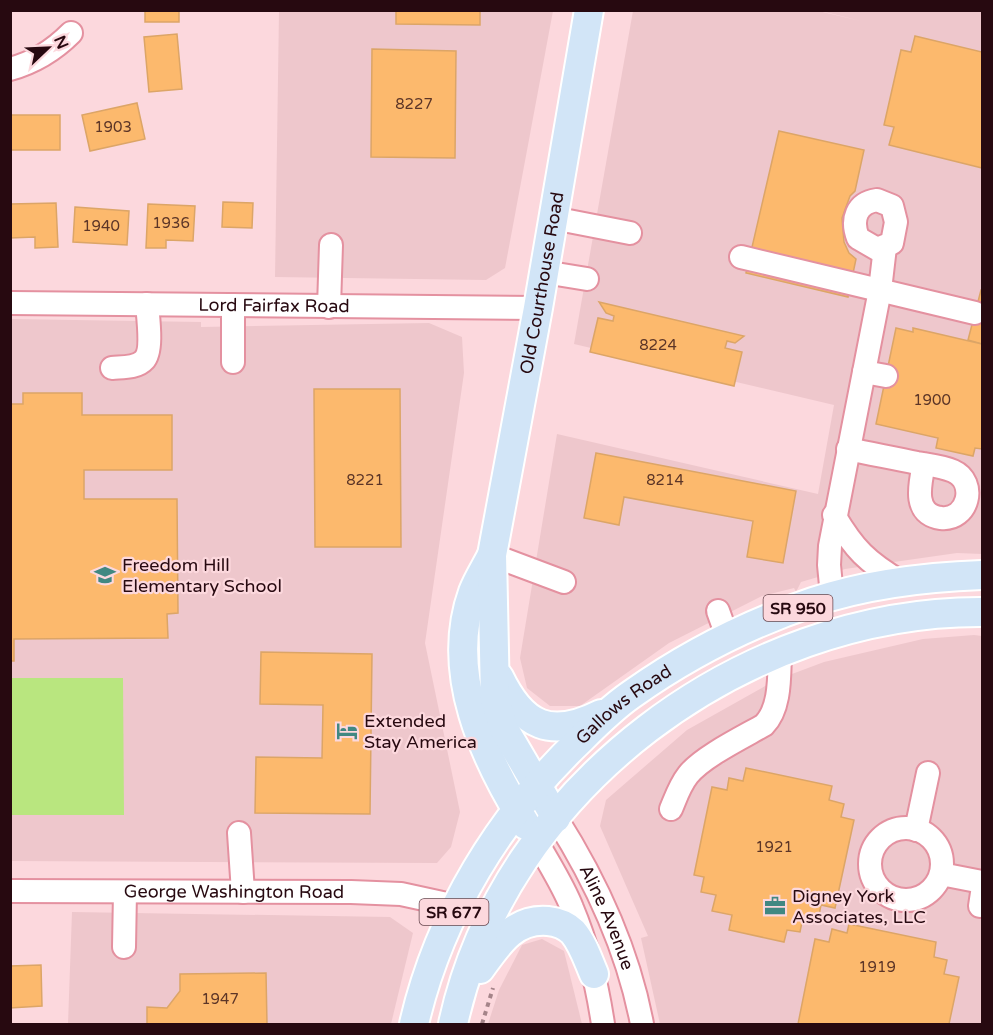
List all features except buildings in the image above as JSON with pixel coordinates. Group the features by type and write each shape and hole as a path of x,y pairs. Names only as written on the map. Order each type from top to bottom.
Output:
{"main road":[{"name":"Old Courthouse Road","path":"556,818 504,729 495,699 492,555 538,308 589,10"},
{"name":"Old Courthouse Road","path":"492,555 473,592 466,621 464,655 472,714 495,772 537,842"},
{"name":"Gallows Road","path":"414,1024 431,969 456,906 479,865 517,810 552,766 613,709 685,660 722,624 902,582 982,575"},
{"name":"Gallows Road","path":"453,1024 459,997 491,916 515,873 556,818 600,769 664,714 699,692 758,661 828,634 903,617 941,612 982,612"},
{"path":"493,664 516,705 527,717 540,723 553,727 569,727 584,723 613,709"},
{"path":"459,997 510,931 521,925 537,921 562,924 572,932 581,944 594,974"}],"street":[{"path":"10,69 35,61 54,50 71,33"},
{"path":"553,218 630,232"},
{"path":"329,307 331,245"},
{"path":"832,597 829,565 834,515 848,449 875,374 885,247"},
{"path":"741,257 975,313"},
{"path":"544,272 587,279"},
{"name":"Lord Fairfax Road","path":"10,303 538,308"},
{"path":"112,368 133,366 144,361 149,351 147,304"},
{"path":"233,305 233,362"},
{"path":"848,449 924,464"},
{"path":"834,515 850,542 864,557 902,582"},
{"path":"492,555 564,582"},
{"path":"671,809 681,785 690,773 702,763 764,725 771,717 780,653"},
{"path":"916,830 928,773"},
{"name":"Aline Avenue","path":"556,818 600,893 624,956 642,1024"},
{"path":"898,829 916,830 926,834 940,852 941,874 936,885 927,894 904,901 882,892 874,882 870,870 870,858 874,847 882,837 898,829"},
{"path":"239,833 243,892"},
{"name":"Aline Avenue","path":"537,842 572,906 594,974 603,1024"},
{"path":"941,874 982,882"},
{"name":"George Washington Road","path":"10,891 351,892 401,894 456,906"},
{"path":"124,891 124,947"}],"shaded area":[{"path":"814,10 861,21 821,11 982,11 982,554 957,553 845,569 801,582 796,592 794,588 762,596 669,643 580,706 550,706 527,688 520,658 557,434 818,494 834,405 574,344 633,11"},
{"path":"279,11 553,11 505,268 486,280 275,277"},
{"path":"11,319 201,322 201,327 429,323 462,337 464,373 425,643 460,812 451,847 437,863 11,861"},
{"path":"982,636 982,1024 660,1024 641,938 648,936 600,826 606,800 687,730 776,680 824,662 923,639"},
{"path":"72,912 390,917 413,933 391,1024 68,1024"},
{"path":"542,939 564,951 582,1024 488,1024 499,990 522,945"}],"green space":[{"path":"10,678 123,678 124,815 11,815"}],"place":[{"name":"Freedom Hill Elementary School","path":"105,575"},
{"name":"Extended Stay America","path":"347,731"},
{"name":"Digney York Associates, LLC","path":"775,906"}]}
